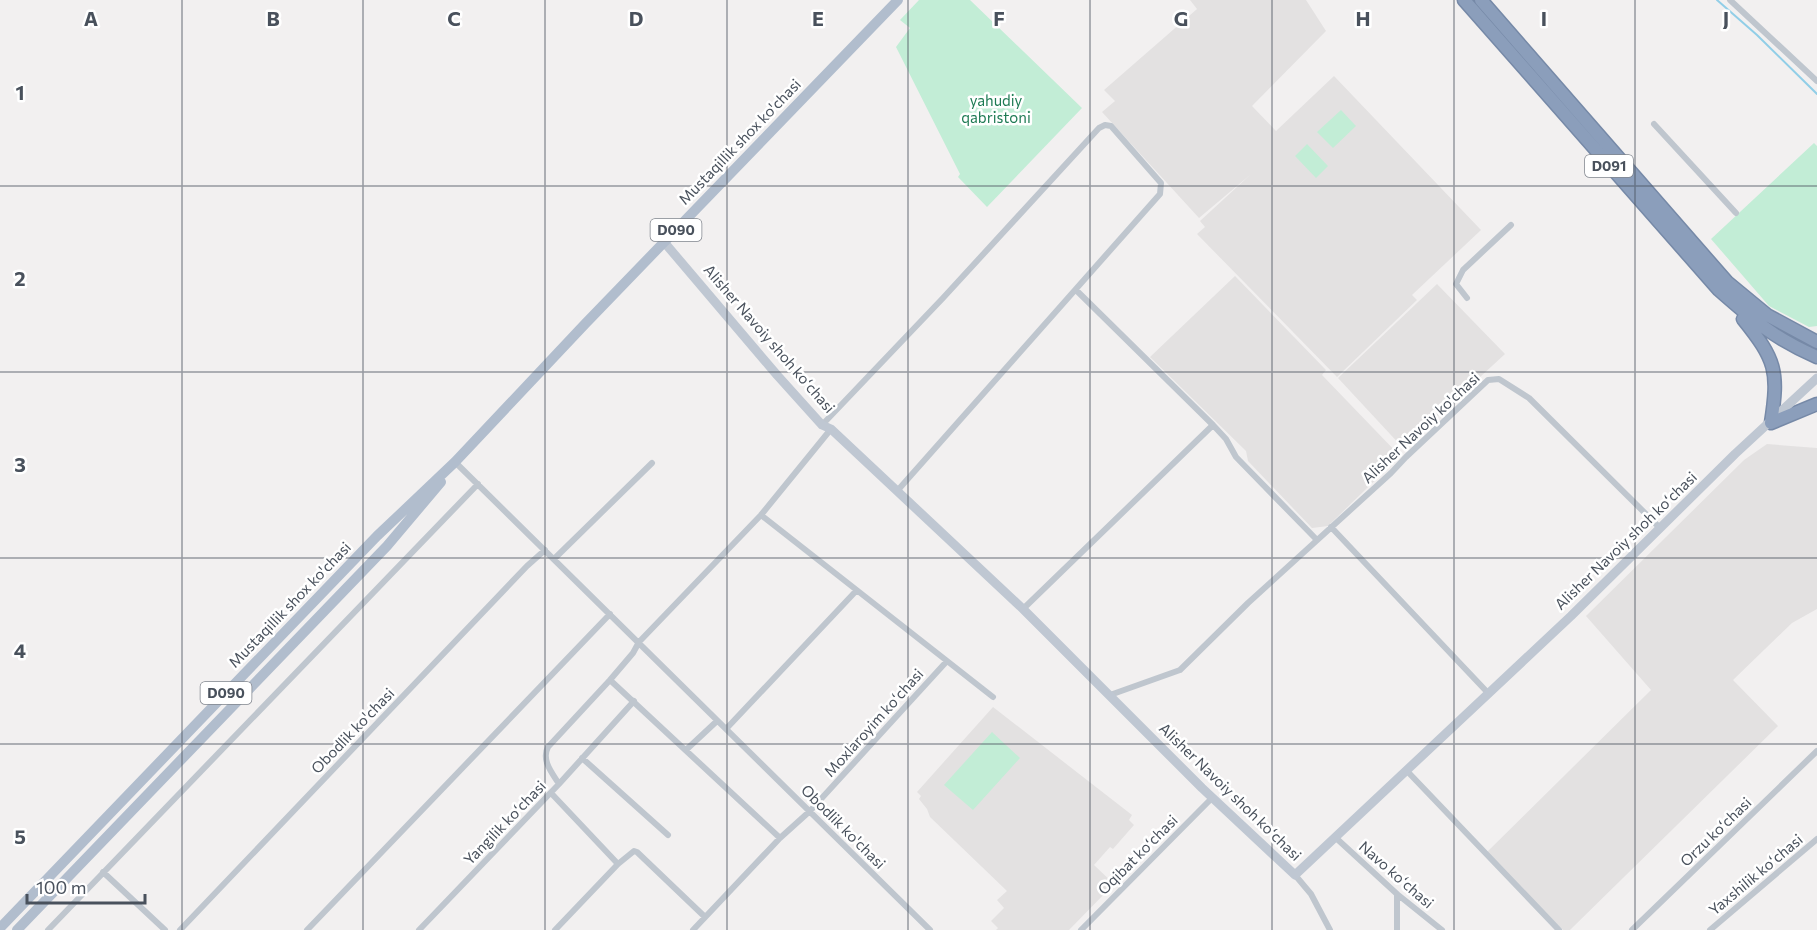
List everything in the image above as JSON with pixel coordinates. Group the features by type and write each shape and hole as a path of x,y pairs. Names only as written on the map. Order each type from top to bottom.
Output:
{"highway":[{"name":"D091","path":"1464,0 1719,290 1760,326 1792,346 1817,357"},
{"name":"D091","path":"1480,0 1727,282 1767,315 1817,342"},
{"path":"1719,290 1757,336 1773,365 1776,379 1771,423 1817,404"}],"main road":[{"name":"Mustaqillik shox ko'chasi","path":"0,928 376,536 455,462 898,0"},
{"name":"Mustaqillik shox ko'chasi","path":"17,930 387,546 425,502 455,462"},
{"path":"45,881 55,890"}],"street":[{"path":"1731,0 1817,81"},
{"path":"1654,124 1736,213"},
{"name":"Yangilik koʻchasi","path":"419,930 559,784 549,768 545,752 548,747 610,680 633,653 639,642 761,515 826,427 1099,128 1105,125 1111,126 1161,183 1162,188 1160,194 1077,290"},
{"path":"1467,298 1456,284 1463,270 1511,225"},
{"name":"Alisher Navoiy shoh koʻchasi","path":"664,242 777,375 826,427 898,490 1023,609 1212,798 1295,875 1489,694 1817,378"},
{"path":"898,490 1077,290 1213,425 1226,439 1236,457 1317,540"},
{"name":"Alisher Navoiy ko'chasi","path":"1110,695 1180,670 1248,603 1391,473 1488,380 1499,379 1529,398 1660,528"},
{"path":"1023,609 1213,425"},
{"name":"Obodlik ko'chasi","path":"455,462 930,930"},
{"path":"554,559 652,464"},
{"path":"48,930 478,484"},
{"path":"761,515 993,698"},
{"path":"1331,527 1489,694"},
{"name":"Obodlik ko'chasi","path":"180,930 518,574 545,550"},
{"path":"726,729 856,591"},
{"path":"307,930 610,614"},
{"name":"Moxlaroyim koʻchasi","path":"693,930 780,838 810,811 947,661"},
{"path":"610,680 687,749 719,783 780,838"},
{"path":"559,784 634,701"},
{"path":"687,749 717,721"},
{"name":"Orzu koʻchasi","path":"1632,930 1817,751"},
{"path":"582,758 668,835"},
{"path":"1407,771 1559,930"},
{"path":"551,792 618,864"},
{"name":"Oqibat koʻchasi","path":"1081,930 1212,798"},
{"name":"Navo koʻchasi","path":"1336,838 1397,894 1442,930"},
{"name":"Yaxshilik koʻchasi","path":"1710,930 1817,839"},
{"path":"555,930 618,864 631,853 637,852 705,917"},
{"path":"103,872 165,930"},
{"path":"1295,875 1311,894 1330,930"},
{"path":"1397,894 1397,930"}],"shaded area":[{"path":"1190,0 1306,0 1326,31 1252,106 1276,131 1334,76 1481,230 1412,295 1417,300 1337,377 1197,234 1205,227 1200,221 1250,175 1199,218 1102,112 1115,101 1104,90 1197,9"},
{"path":"1235,276 1326,370 1322,375 1400,456 1328,526 1312,528 1248,461 1246,451 1150,357"},
{"path":"1437,284 1505,354 1403,448 1338,378"},
{"path":"1767,444 1817,448 1817,609 1792,623 1733,680 1778,726 1570,930 1563,930 1486,853 1651,690 1586,616 1744,460"},
{"path":"993,707 1132,815 1129,820 1134,825 1113,849 1110,847 1094,865 1114,884 1069,930 996,930 998,928 991,921 1004,908 997,900 1007,891 930,817 919,799 921,796 917,792"}],"green space":[{"name":"yahudiy qabristoni","path":"919,0 970,0 1082,108 987,207 958,177 960,174 896,47 910,28 900,20"},
{"path":"1341,110 1356,126 1333,148 1317,132"},
{"path":"1814,143 1817,146 1817,326 1809,327 1769,306 1711,239"},
{"path":"1307,144 1328,166 1316,178 1295,156"},
{"path":"992,732 1020,758 973,810 944,785"}],"waterway":[{"path":"1717,0 1757,35 1817,94"}]}
